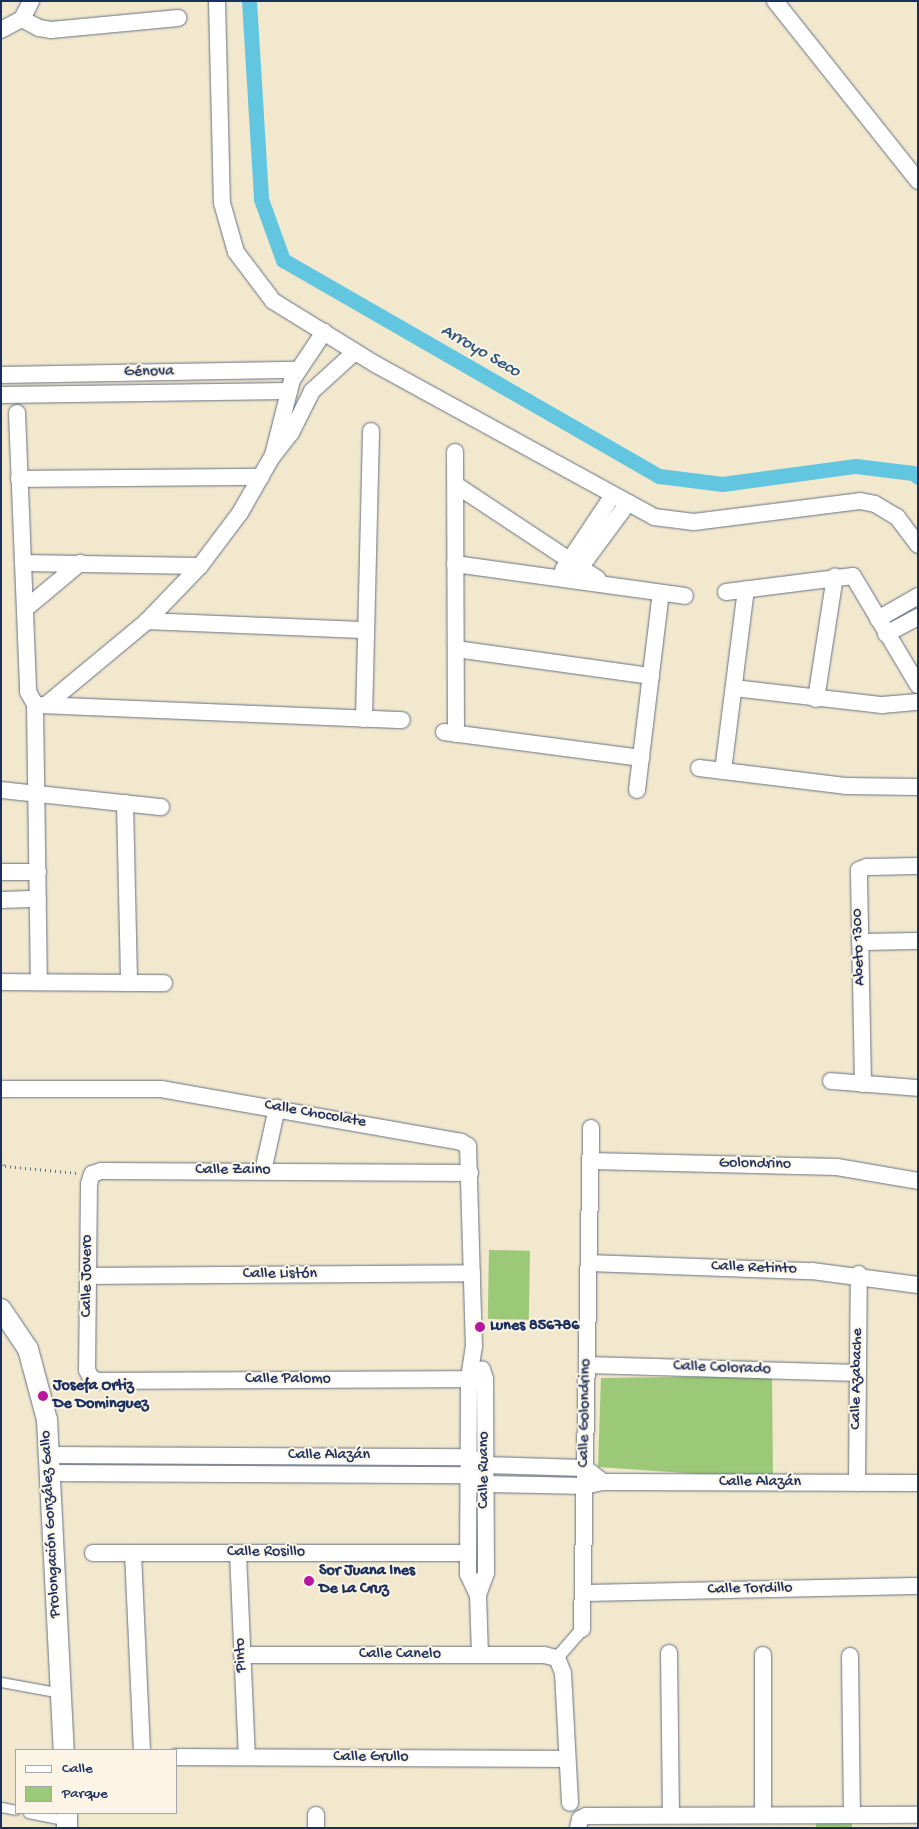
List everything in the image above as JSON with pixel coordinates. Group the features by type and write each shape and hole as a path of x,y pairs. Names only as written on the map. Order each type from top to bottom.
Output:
{"street":[{"path":"1,30 22,19 31,1"},
{"path":"217,1 222,203 236,252 273,301 355,352 429,391 654,517 694,522 845,501 875,504 897,517 918,545"},
{"path":"775,1 918,181"},
{"path":"22,19 39,28 51,30 178,18"},
{"path":"272,457 289,391 297,370 324,332"},
{"path":"39,982 36,793 41,705 147,621 200,566 240,512 272,457 291,433 312,391 355,352"},
{"name":"Génova","path":"1,375 297,370"},
{"path":"156,373 156,393"},
{"path":"24,375 24,395"},
{"name":"Génova","path":"1,395 289,391"},
{"path":"17,413 28,692 41,705 402,720"},
{"path":"364,719 372,431"},
{"path":"455,452 456,650 450,733 641,758"},
{"path":"19,479 262,477"},
{"path":"456,485 570,571"},
{"path":"570,571 614,495"},
{"path":"570,571 628,503"},
{"path":"23,563 200,566"},
{"path":"24,609 80,564"},
{"path":"456,564 570,571 604,583 686,596"},
{"path":"816,699 835,576"},
{"path":"726,592 835,576 852,576 918,685"},
{"path":"723,771 746,589"},
{"path":"637,790 661,592"},
{"path":"878,619 918,596"},
{"path":"886,634 918,617"},
{"path":"147,621 366,630"},
{"path":"456,650 651,676"},
{"path":"734,688 816,699 882,705 918,702"},
{"path":"699,768 845,786 918,787"},
{"path":"1,790 162,807"},
{"path":"125,803 129,983"},
{"name":"Abeto 1300","path":"864,1084 859,870 867,867 918,866"},
{"path":"1,872 38,872"},
{"path":"1,900 38,899"},
{"path":"860,942 918,941"},
{"path":"1,982 164,983"},
{"path":"831,1081 918,1088"},
{"name":"Calle Chocolate","path":"1,1089 161,1089 461,1142 468,1146"},
{"path":"263,1171 277,1108"},
{"name":"Calle Golondrino","path":"557,1658 582,1629 591,1128"},
{"name":"Calle Ruano","path":"468,1146 474,1346 469,1379 468,1574 478,1595"},
{"name":"Golondrino","path":"591,1161 836,1167 918,1181"},
{"name":"Calle Zaino","path":"92,1174 101,1171 470,1173"},
{"name":"Calle Jovero","path":"91,1378 87,1370 89,1184 92,1174"},
{"name":"Calle Retinto","path":"589,1263 859,1274 918,1285"},
{"name":"Calle Listón","path":"88,1276 472,1273"},
{"name":"Calle Azabache","path":"857,1483 859,1274"},
{"name":"Prolongación González Gallo","path":"1,1309 28,1348 47,1420 64,1749"},
{"name":"Calle Ruano","path":"474,1346 485,1379 486,1573 478,1595 480,1655"},
{"name":"Calle Colorado","path":"587,1365 858,1374"},
{"name":"Calle Palomo","path":"91,1378 98,1381 485,1379"},
{"name":"Calle Alazán","path":"49,1464 468,1457 485,1465 585,1468"},
{"name":"Calle Alazán","path":"49,1464 469,1475 485,1484 585,1486 603,1482 918,1483"},
{"path":"585,1468 603,1482"},
{"name":"Calle Rosillo","path":"93,1553 468,1552"},
{"path":"133,1553 142,1749"},
{"name":"Pinto","path":"238,1553 247,1758"},
{"name":"Calle Tordillo","path":"583,1593 918,1586"},
{"path":"669,1653 671,1814"},
{"name":"Calle Canelo","path":"242,1655 480,1655 557,1658"},
{"path":"763,1655 763,1814"},
{"path":"850,1656 852,1814"},
{"path":"557,1658 563,1673 566,1759 570,1803"},
{"name":"Calle Grullo","path":"178,1757 566,1759"},
{"path":"579,1823 586,1816 918,1814"}],"lane":[{"path":"1,1682 61,1693"},
{"path":"1,1807 15,1810"},
{"path":"33,1814 67,1821"}],"path":[{"path":"1,1160 5,1166 92,1174"}],"green space":[{"path":"489,1250 530,1251 529,1320 488,1319"},
{"path":"772,1376 773,1479 598,1467 601,1378"},
{"path":"816,1819 852,1819 852,1828 816,1828"}],"waterway":[{"name":"Arroyo Seco","path":"249,1 261,199 283,260 659,476 722,484 856,466 913,473 918,477"}],"place":[{"name":"Lunes 856786","path":"480,1327"},
{"name":"Josefa Ortiz De Dominguez","path":"43,1396"},
{"name":"Sor Juana Ines De La Cruz","path":"309,1581"}]}
